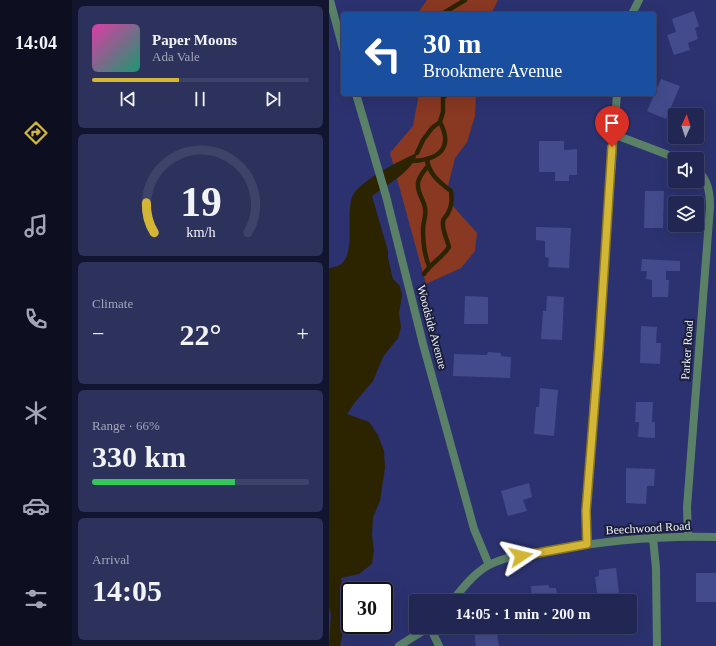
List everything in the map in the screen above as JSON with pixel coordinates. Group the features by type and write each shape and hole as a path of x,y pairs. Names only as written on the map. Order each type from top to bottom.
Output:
{"street":[{"path":"330,0 341,41"},
{"path":"633,12 639,0"},
{"name":"Woodside Avenue","path":"357,96 386,196 423,344 472,522 479,543 489,565"},
{"path":"587,544 586,511 600,339 617,96"},
{"path":"613,134 668,155"},
{"name":"Parker Road","path":"688,537 687,507 710,207 710,193 704,178"},
{"name":"Beechwood Road","path":"489,565 505,559 587,544 653,538 716,537"},
{"path":"653,538 656,568 657,646"},
{"path":"458,594 477,574 489,565"},
{"path":"399,646 418,634"},
{"path":"433,634 439,646"}],"shaded area":[{"path":"427,0 498,0 492,12 418,12"},
{"path":"417,96 476,96 475,116 467,142 455,158 448,186 451,204 477,233 475,251 461,268 426,284 390,153 413,126"},
{"path":"417,153 415,160 405,172 372,196 388,251 388,258 393,279 400,286 402,295 399,313 401,327 398,338 383,357 373,381 347,414 369,422 378,435 384,451 385,468 380,501 373,517 372,535 374,550 372,564 359,574 341,578 342,636 340,646 329,646 331,615 329,606 329,268 338,266 344,261 348,254 351,203 353,195 357,189 372,177"}],"building":[{"path":"694,11 699,26 695,28 698,39 688,43 690,50 674,55 667,35 676,32 672,19"},
{"path":"661,79 680,86 671,108 668,108 666,119 647,111 654,96 656,96 656,90"},
{"path":"539,141 564,141 564,150 577,149 577,175 569,175 569,181 555,181 555,172 539,172"},
{"path":"645,191 664,191 663,228 644,228"},
{"path":"536,227 571,228 569,268 548,267 549,258 545,257 545,241 536,240"},
{"path":"642,259 680,261 680,271 666,271 666,280 669,280 668,297 652,297 652,280 646,279 647,271 641,271"},
{"path":"465,296 488,297 488,324 464,324"},
{"path":"547,296 564,297 562,340 541,339 543,311 546,311"},
{"path":"641,326 657,327 656,343 661,343 660,364 640,363"},
{"path":"488,352 501,353 501,356 511,357 510,378 453,376 454,354 487,355"},
{"path":"540,388 558,390 554,436 534,434 536,407 539,407"},
{"path":"636,402 653,402 652,422 655,422 655,438 638,437 639,422 635,422"},
{"path":"626,468 655,469 654,486 647,486 646,504 626,503"},
{"path":"529,483 532,497 523,500 527,511 508,516 501,491"},
{"path":"616,568 619,593 597,594 595,577 599,576 599,570"},
{"path":"696,573 716,573 716,602 696,602"},
{"path":"549,585 549,588 556,588 557,594 532,594 531,586"},
{"path":"474,634 497,634 499,646 476,646"}],"waterway":[{"path":"445,12 465,0"},
{"path":"417,153 423,140 432,128 440,122 443,112 443,98 445,96"},
{"path":"411,161 429,158 441,151 444,146 445,139 444,131 440,122"},
{"path":"424,274 449,247 443,222 452,200 451,191 432,173 427,159"},
{"path":"427,167 419,178 418,186 425,207 423,239 429,266"}],"route":[{"path":"521,556 587,544 585,527 586,511 599,348 612,147"}]}
